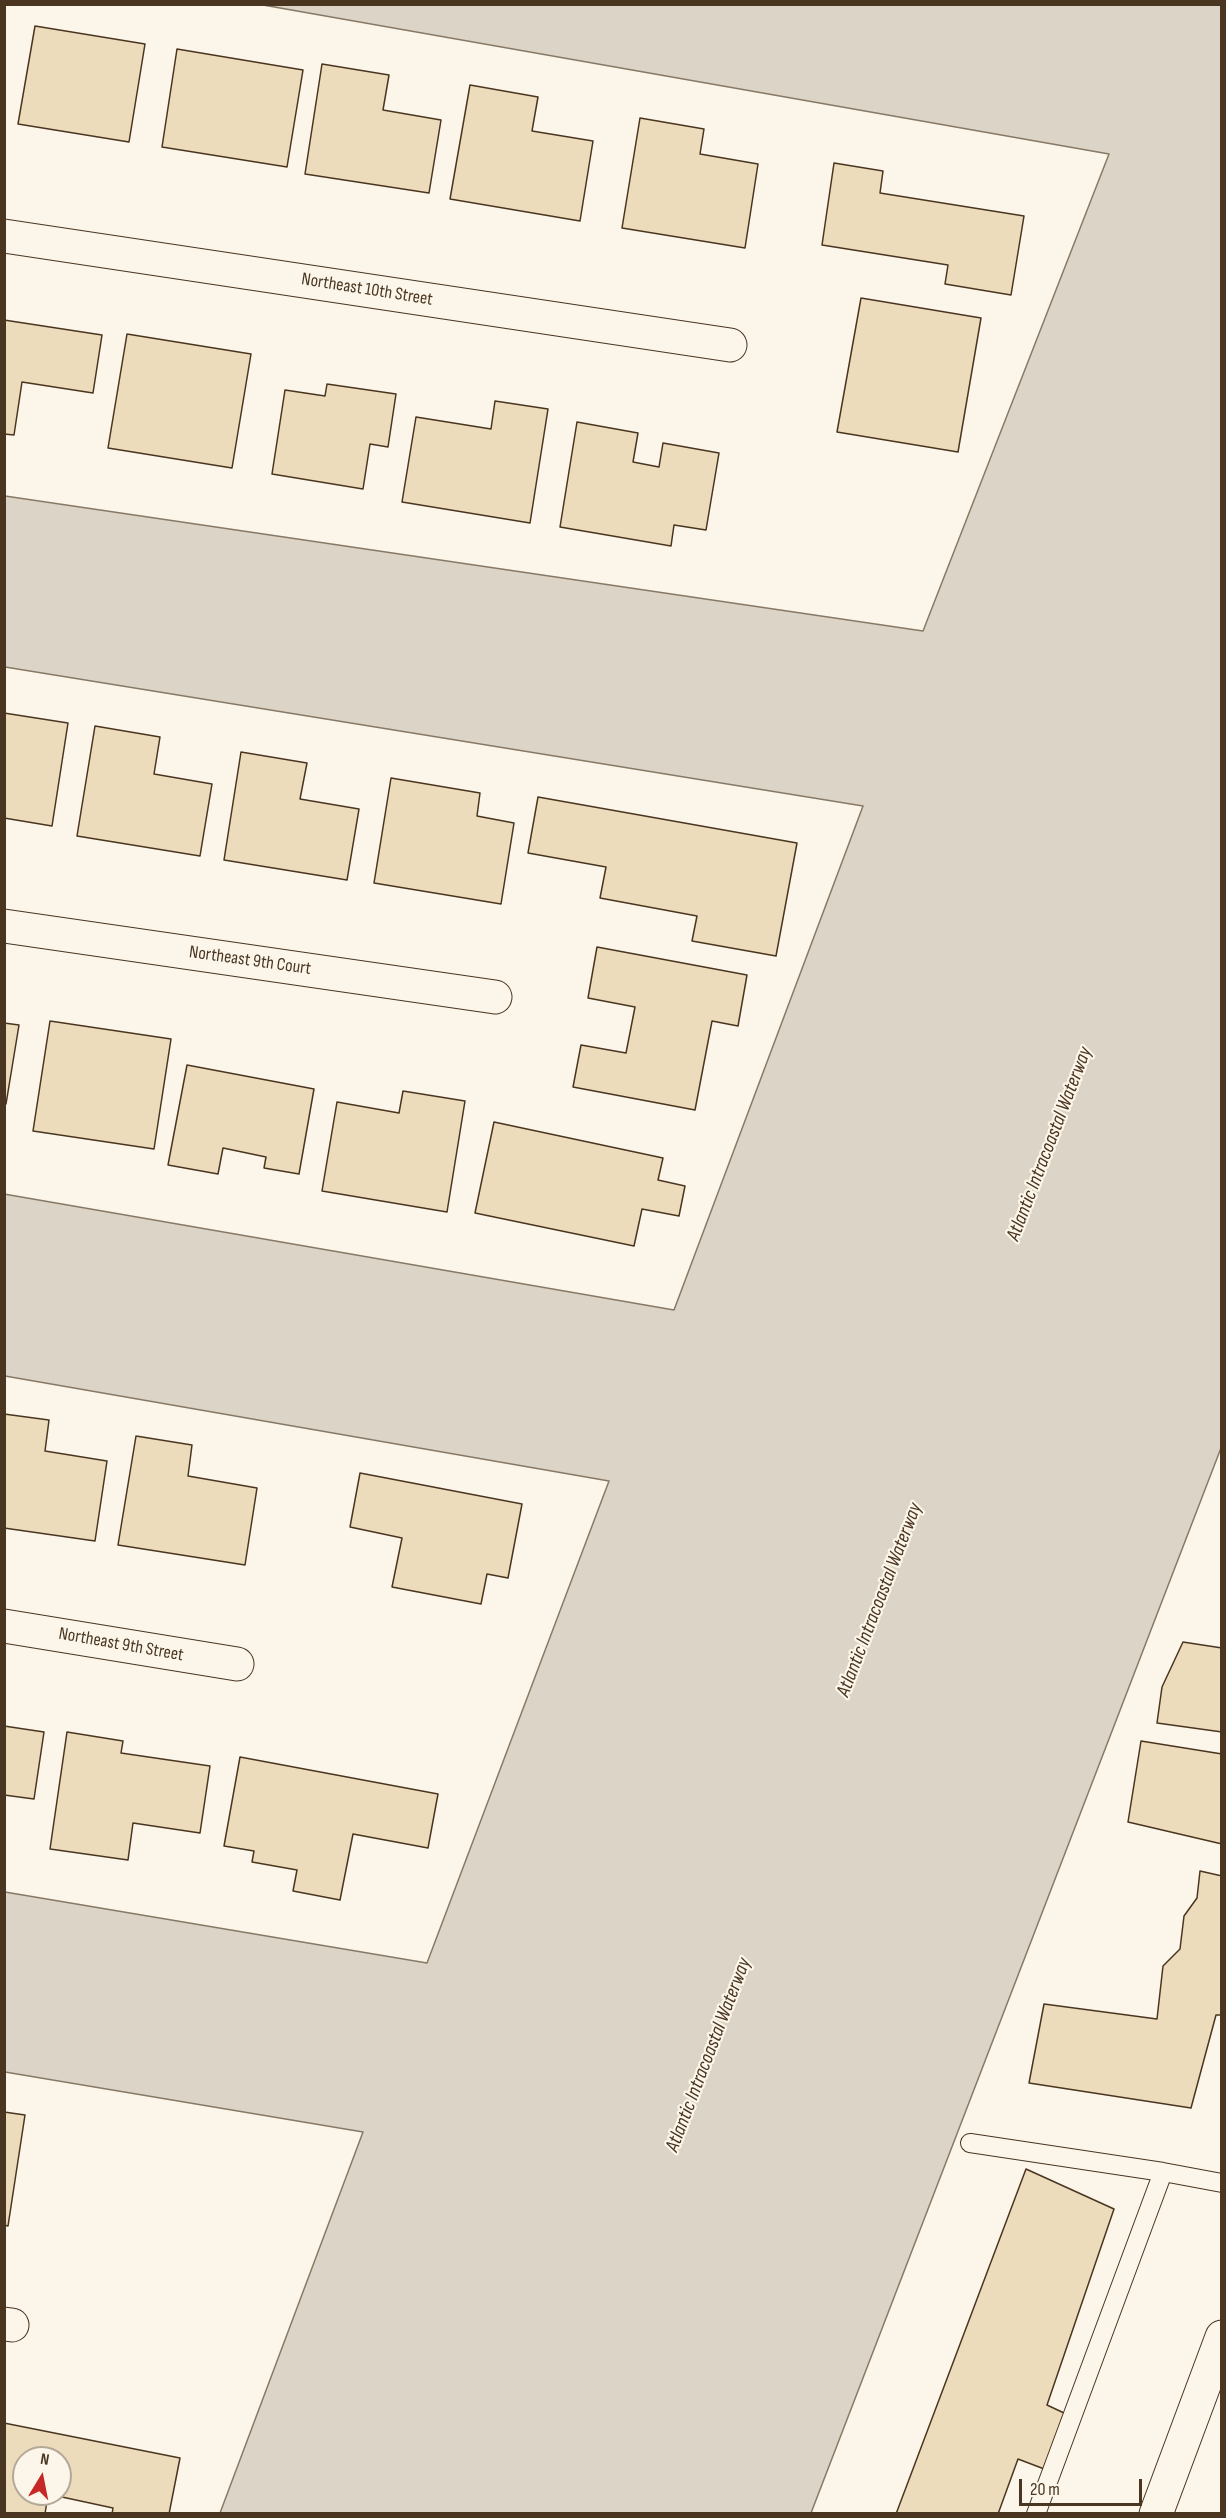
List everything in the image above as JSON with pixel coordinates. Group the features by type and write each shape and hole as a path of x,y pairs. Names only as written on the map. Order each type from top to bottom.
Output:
{"street":[{"name":"Northeast 10th Street","path":"4,236 730,345"},
{"name":"Northeast 9th Court","path":"4,926 495,997"},
{"name":"Northeast 9th Street","path":"4,1626 237,1664"},
{"path":"1156,2514 1221,2337"}],"lane":[{"path":"970,2143 1221,2183"},
{"path":"1036,2514 1163,2172"}],"water":[{"name":"Atlantic Intracoastal Waterway","path":"263,5 1221,5 1221,1448 811,2513 220,2513 363,2132 5,2072 5,1892 427,1963 609,1481 5,1376 4,1194 674,1310 863,806 5,667 5,496 923,631 1109,154"}],"building":[{"path":"35,26 145,44 129,142 18,124"},
{"path":"177,49 303,70 287,167 162,147"},
{"path":"322,64 389,75 383,110 441,120 429,193 305,174"},
{"path":"470,85 538,97 532,131 593,141 580,221 450,199"},
{"path":"640,118 704,129 700,154 758,164 745,248 622,228"},
{"path":"834,163 883,171 880,193 1024,216 1011,295 945,284 948,265 822,245"},
{"path":"861,298 981,318 958,452 837,432"},
{"path":"4,320 102,335 93,393 22,382 14,435 4,434"},
{"path":"127,334 251,354 232,468 108,448"},
{"path":"327,384 396,394 388,447 370,444 363,489 272,474 285,390 325,396"},
{"path":"495,401 548,409 530,523 402,502 416,417 491,429"},
{"path":"577,422 638,433 633,462 659,467 663,443 719,453 706,530 674,525 671,546 560,527"},
{"path":"4,713 68,723 52,826 4,818"},
{"path":"95,726 160,737 154,774 212,784 200,856 77,836"},
{"path":"241,752 307,763 300,799 359,809 347,880 224,860"},
{"path":"391,778 480,793 477,816 514,823 501,904 374,883"},
{"path":"538,797 797,843 776,956 692,941 697,916 600,898 606,867 528,853"},
{"path":"597,947 747,975 738,1026 712,1021 695,1110 573,1087 581,1045 626,1053 635,1007 588,998"},
{"path":"50,1021 171,1039 154,1149 33,1131"},
{"path":"4,1023 19,1025 6,1104 4,1104"},
{"path":"187,1065 314,1089 299,1174 264,1168 266,1157 223,1148 218,1174 168,1165"},
{"path":"403,1091 465,1101 447,1212 322,1191 337,1102 399,1113"},
{"path":"494,1122 663,1158 658,1180 685,1186 679,1216 642,1209 634,1246 475,1213"},
{"path":"4,1414 49,1420 45,1451 107,1461 95,1541 4,1528"},
{"path":"136,1436 192,1445 188,1476 257,1488 245,1565 118,1545"},
{"path":"360,1473 522,1504 508,1578 487,1574 481,1604 392,1587 402,1538 350,1527"},
{"path":"1183,1642 1222,1648 1222,1732 1157,1723 1162,1687"},
{"path":"4,1726 44,1732 34,1799 4,1795"},
{"path":"67,1732 123,1741 121,1753 210,1766 200,1833 133,1823 128,1860 50,1849"},
{"path":"1141,1741 1222,1754 1222,1844 1128,1822"},
{"path":"240,1757 438,1794 428,1848 353,1834 340,1900 293,1891 297,1870 252,1862 254,1851 224,1846"},
{"path":"1200,1871 1222,1876 1222,2015 1216,2015 1191,2108 1029,2083 1044,2004 1157,2019 1163,1966 1180,1949 1184,1916 1197,1898"},
{"path":"4,2112 25,2115 8,2226 4,2225"},
{"path":"1026,2169 1114,2209 1047,2405 1079,2420 1060,2475 1018,2459 998,2514 896,2514"},
{"path":"4,2423 180,2458 169,2514 112,2514 113,2508 72,2499 72,2446 12,2446 12,2506 46,2506 45,2514 4,2514"}]}
